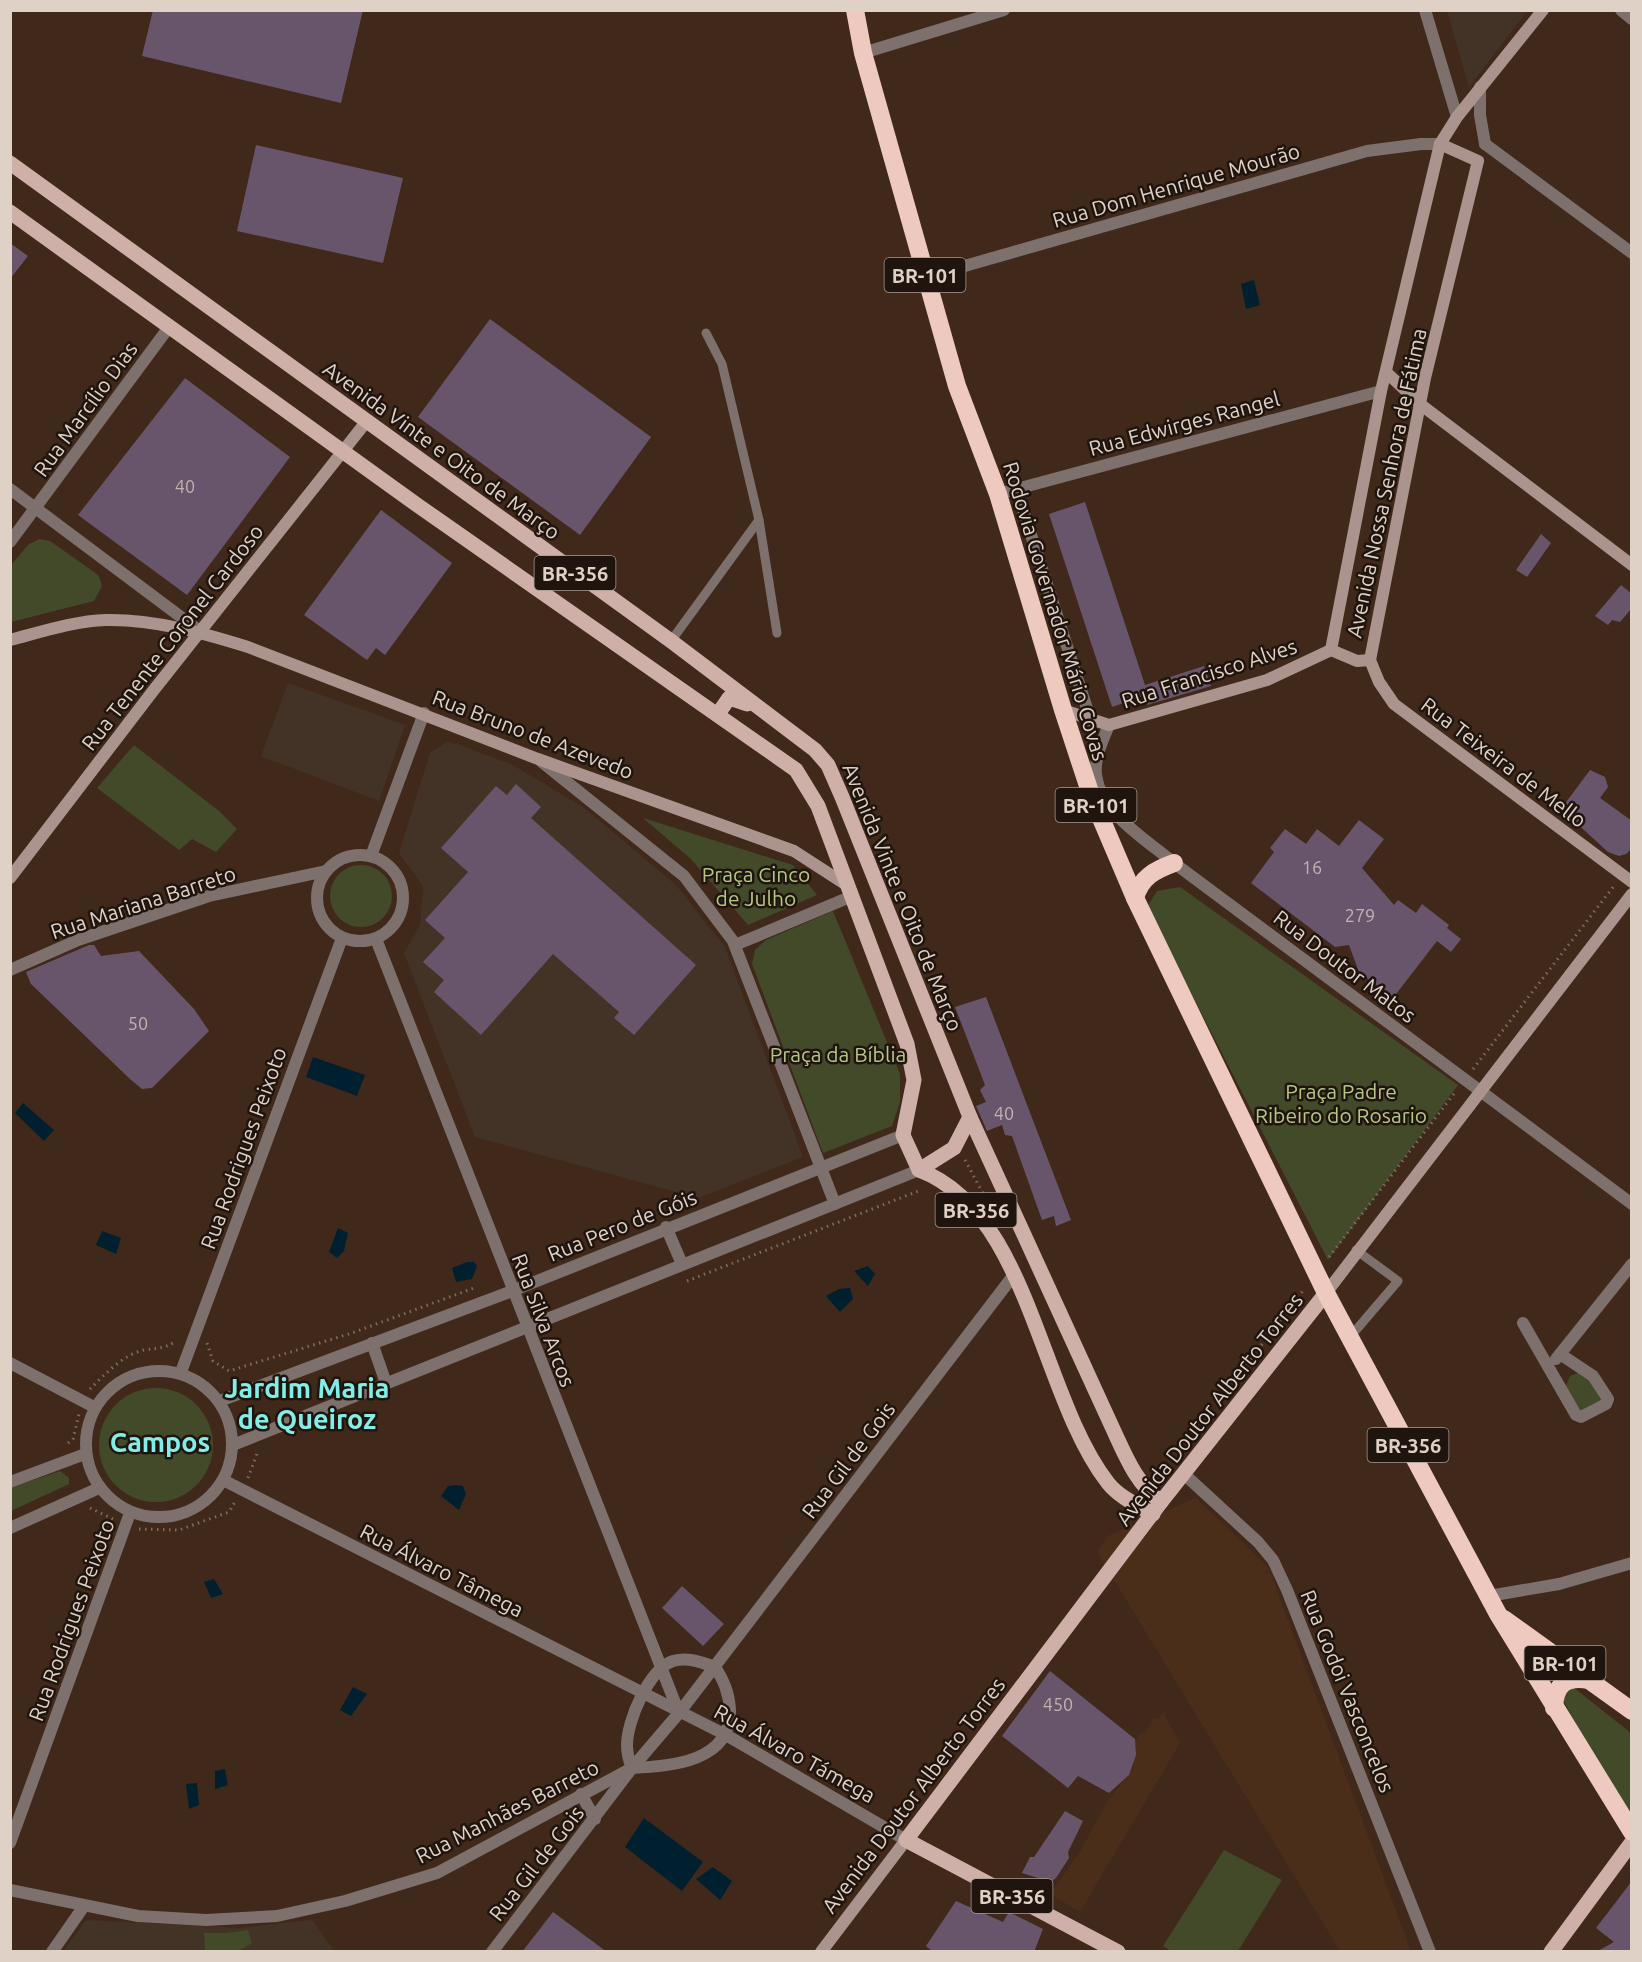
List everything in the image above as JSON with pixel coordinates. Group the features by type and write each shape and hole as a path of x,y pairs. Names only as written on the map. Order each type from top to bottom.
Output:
{"highway":[{"name":"Rodovia Governador Mário Covas","path":"855,10 863,53 957,386 1007,491 1063,710 1091,795 1135,898 1284,1211 1326,1293 1498,1614 1632,1832"},
{"path":"1135,898 1138,886 1150,873 1174,863"},
{"name":"Rodovia Governador Mário Covas","path":"1498,1614 1632,1712"},
{"path":"1554,1708 1555,1697 1561,1683 1567,1680 1589,1680"}],"main road":[{"name":"Avenida Nossa Senhora de Fátima","path":"1479,160 1420,404 1370,660 1358,661 1331,650 1381,391 1440,144 1480,87 1543,10"},
{"path":"1440,144 1479,160"},
{"name":"Avenida Vinte e Oito de Março","path":"10,163 803,738 828,765 970,1117"},
{"path":"10,212 343,452 796,771 818,806 907,1044 914,1080 903,1135"},
{"path":"1386,372 1420,404 1632,565"},
{"name":"Rua Tenente Coronel Cardoso","path":"10,878 153,691 366,422"},
{"name":"Rua Bruno de Azevedo","path":"10,640 105,620 129,621 201,632 248,646 538,759 794,850 848,891"},
{"name":"Rua Francisco Alves","path":"1063,710 1109,725 1267,680 1331,650"},
{"name":"Rua Teixeira de Mello","path":"1370,660 1379,682 1394,704 1632,882"},
{"path":"718,714 724,702 733,697 779,721"},
{"name":"Avenida Doutor Alberto Torres","path":"821,1952 1157,1508 1326,1293 1356,1250 1632,894"},
{"path":"919,1170 954,1148 970,1117"},
{"name":"BR-356","path":"970,1117 1135,1476 1157,1508"},
{"name":"BR-356","path":"903,1135 919,1170 939,1177 975,1208 1013,1276 1087,1451 1109,1484 1130,1502 1157,1508"},
{"name":"Rua Álvaro Támega","path":"906,1840 1118,1952"},
{"path":"1551,1952 1632,1842"}],"street":[{"path":"863,53 1004,10"},
{"path":"1425,10 1457,117"},
{"path":"1621,10 1632,18"},
{"path":"1479,160 1485,144 1480,115 1480,87"},
{"name":"Rua Dom Henrique Mourão","path":"926,277 1366,151 1440,144"},
{"path":"1485,144 1632,253"},
{"name":"Rua Marcílio Dias","path":"10,542 169,327"},
{"name":"Rua Edwirges Rangel","path":"1007,491 1381,391"},
{"path":"10,489 201,632"},
{"path":"1007,491 1091,721"},
{"path":"371,856 424,713"},
{"name":"Rua Doutor Matos","path":"1109,725 1099,751 1096,774 1102,795 1113,812 1174,863 1632,1204"},
{"path":"538,759 684,876 735,945 834,1203"},
{"path":"354,855 371,856 387,864 399,878 404,896 401,914 391,929 376,939 358,942 342,938 326,926 318,908 317,889 326,871 338,860 354,855"},
{"name":"Rua Mariana Barreto","path":"10,970 78,940 208,896 326,871"},
{"path":"735,945 848,891"},
{"name":"Rua Rodrigues Peixoto","path":"181,1372 342,938"},
{"name":"Rua Silva Arcos","path":"376,939 526,1328 680,1713"},
{"name":"Rua Pero de Góis","path":"220,1401 512,1290 666,1227 903,1135"},
{"path":"233,1445 919,1170"},
{"path":"666,1227 682,1264"},
{"path":"1548,1366 1632,1264"},
{"name":"Rua Gil de Gois","path":"492,1952 632,1768 680,1713 1013,1276"},
{"path":"1522,1323 1578,1416 1606,1404 1608,1399 1595,1378 1560,1354"},
{"path":"372,1343 386,1383"},
{"path":"10,1363 94,1407"},
{"path":"156,1369 181,1372 202,1384 220,1401 230,1422 233,1445 223,1480 206,1501 183,1514 157,1518 130,1512 113,1503 99,1488 86,1454 86,1430 94,1407 110,1388 132,1375 156,1369"},
{"path":"10,1482 86,1454"},
{"name":"Rua Godoi Vasconcelos","path":"1184,1474 1258,1542 1272,1560 1287,1590 1430,1952"},
{"name":"Rua Álvaro Tâmega","path":"223,1480 642,1694"},
{"path":"10,1528 99,1488"},
{"name":"Rua Rodrigues Peixoto","path":"10,1843 130,1512"},
{"path":"1489,1596 1559,1584 1632,1563"},
{"path":"690,1659 715,1667 729,1696 730,1717 726,1735 716,1747 684,1762 664,1767 632,1768 627,1744 642,1694 661,1669 672,1662 690,1659"},
{"name":"Rua Álvaro Támega","path":"642,1694 726,1735 906,1840"},
{"name":"Rua Manhães Barreto","path":"10,1890 138,1916 206,1920 277,1916 345,1901 437,1874 632,1768"},
{"path":"581,1794 595,1819"},
{"path":"52,1952 84,1906"}],"lane":[{"path":"706,333 722,364 759,520 777,633"},
{"path":"671,641 759,520"},
{"path":"1350,1337 1398,1281 1356,1250"}],"path":[{"path":"686,1281 926,1188"},
{"path":"179,1530 230,1512 252,1471 259,1447"}],"shaded area":[{"path":"1447,10 1527,10 1469,87"},
{"path":"288,683 405,725 379,801 261,756"},
{"path":"448,741 511,764 583,807 676,885 725,947 803,1157 698,1198 475,1137 404,953 420,925 423,886 399,853 430,753"},
{"path":"1196,1498 1268,1567 1411,1951 1340,1951 1097,1552 1108,1536"},
{"path":"1163,1713 1180,1743 1080,1912 1050,1894 1080,1852 1107,1802 1133,1769 1136,1741 1142,1732 1145,1734 1153,1718 1158,1719"},
{"path":"86,1920 239,1928 312,1920 334,1951 63,1952"}],"green space":[{"path":"40,539 50,541 94,572 99,576 102,586 94,601 11,622 11,565 29,544"},
{"path":"134,745 219,811 237,829 216,852 192,839 179,850 97,788"},
{"name":"Praça Cinco de Julho","path":"643,818 793,865 817,895 748,925 691,859"},
{"path":"361,865 373,867 383,874 390,884 392,896 390,908 383,918 373,925 361,927 349,925 339,918 332,908 330,896 332,884 339,874 349,867"},
{"name":"Praça Padre Ribeiro do Rosario","path":"1180,887 1458,1085 1328,1260 1147,907 1157,891"},
{"name":"Praça da Bíblia","path":"833,911 900,1074 900,1102 892,1126 823,1153 752,964 755,950 766,940"},
{"path":"1580,1372 1592,1380 1604,1401 1578,1415 1564,1391 1570,1376"},
{"path":"156,1388 178,1393 196,1405 208,1423 213,1445 208,1467 196,1485 178,1497 156,1502 134,1497 116,1485 104,1467 99,1445 104,1423 116,1405 134,1393"},
{"path":"60,1471 69,1478 69,1484 11,1511 10,1488"},
{"path":"1573,1687 1631,1733 1631,1814 1622,1812 1560,1694"},
{"path":"1224,1850 1282,1880 1238,1951 1171,1951 1163,1946"},
{"path":"248,1930 252,1943 238,1951 205,1951 204,1933"}],"water":[{"path":"1254,280 1260,305 1246,309 1241,284"},
{"path":"313,1057 365,1075 357,1096 306,1077"},
{"path":"23,1103 54,1130 44,1141 15,1113"},
{"path":"338,1228 348,1233 344,1251 337,1258 329,1252"},
{"path":"102,1231 121,1238 116,1254 96,1245"},
{"path":"467,1262 474,1262 477,1266 472,1279 456,1282 452,1268"},
{"path":"868,1266 875,1274 868,1286 854,1271"},
{"path":"850,1288 853,1299 840,1312 826,1296 839,1289"},
{"path":"448,1486 463,1486 466,1494 459,1510 441,1496"},
{"path":"214,1579 223,1594 211,1598 204,1582"},
{"path":"353,1687 367,1694 351,1716 340,1710"},
{"path":"225,1769 228,1785 215,1789 215,1771"},
{"path":"197,1783 199,1805 189,1809 186,1784"},
{"path":"644,1818 703,1862 682,1891 625,1847"},
{"path":"713,1867 732,1881 720,1900 696,1879"}],"building":[{"path":"153,10 363,10 341,103 142,56"},
{"path":"256,145 403,178 383,263 237,231"},
{"path":"10,243 28,256 10,279"},
{"path":"490,319 651,437 580,535 418,417"},
{"path":"185,378 290,457 187,595 78,515"},
{"path":"1085,502 1145,685 1204,666 1211,686 1147,705 1144,696 1112,707 1049,514"},
{"path":"381,510 452,563 385,655 376,648 367,660 304,615"},
{"path":"1541,534 1551,543 1527,577 1516,570"},
{"path":"1621,585 1632,594 1632,608 1620,622 1612,620 1608,625 1595,616"},
{"path":"1590,770 1605,777 1608,787 1600,798 1632,821 1632,848 1626,854 1619,856 1608,852 1561,809"},
{"path":"516,784 541,807 531,818 696,965 634,1035 614,1018 619,1012 553,954 481,1035 434,992 444,980 423,962 445,938 425,920 468,872 441,848 496,786 507,795"},
{"path":"1359,820 1384,839 1362,868 1394,905 1398,900 1416,913 1422,904 1449,925 1447,928 1461,939 1451,952 1437,941 1393,998 1359,972 1349,945 1335,947 1251,883 1274,852 1270,848 1285,829 1306,844 1317,829 1339,846"},
{"path":"89,945 94,945 101,956 139,951 194,1009 209,1031 152,1088 142,1089 130,1079 31,984 26,972"},
{"path":"986,997 1071,1220 1056,1226 1054,1216 1042,1220 1012,1136 1005,1135 1002,1125 987,1131 976,1106 986,1102 980,1090 985,1085 955,1007"},
{"path":"682,1586 724,1624 703,1646 662,1608"},
{"path":"1050,1671 1135,1739 1136,1755 1129,1775 1109,1793 1078,1776 1068,1788 1002,1736"},
{"path":"1065,1811 1083,1821 1068,1852 1069,1858 1056,1878 1051,1882 1022,1873 1030,1857 1034,1857"},
{"path":"1632,1881 1632,1952 1596,1952 1614,1942 1596,1928"},
{"path":"956,1901 1003,1922 1009,1912 1043,1929 1034,1952 933,1952 926,1946"},
{"path":"553,1912 607,1952 522,1952"}],"district":[{"name":"Jardim Maria de Queiroz","path":"307,1404"},
{"name":"Campos","path":"160,1442"}]}
